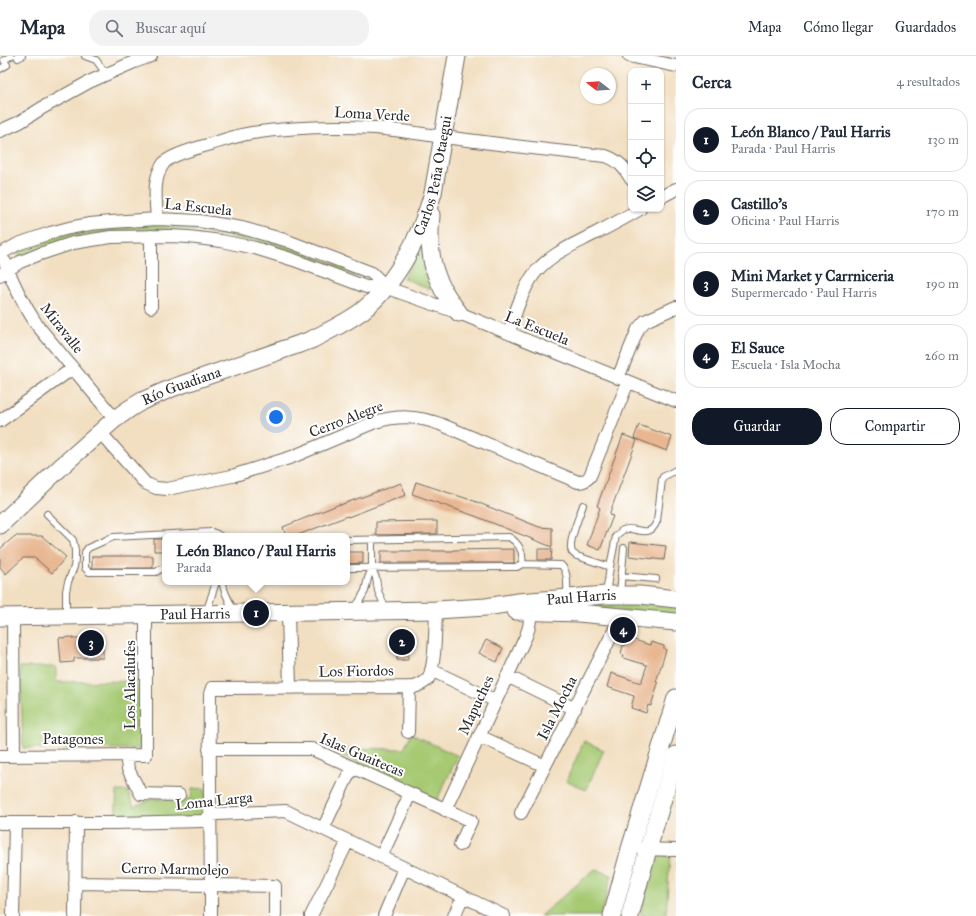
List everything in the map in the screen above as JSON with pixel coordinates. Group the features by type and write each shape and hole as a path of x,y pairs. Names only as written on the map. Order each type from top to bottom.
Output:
{"street":[{"path":"0,131 20,122 65,95 106,74 151,56"},
{"name":"Carlos Peña Otaegui","path":"386,287 414,243 423,223 433,192 444,137 457,56"},
{"path":"629,56 676,66"},
{"name":"Loma Verde","path":"157,219 156,184 159,171 165,162 173,156 203,146 250,134 272,131 315,128 374,128 606,156 619,162 629,176"},
{"path":"664,195 676,189"},
{"path":"433,192 430,226 431,257 435,273 441,287 449,301 459,313"},
{"path":"509,333 528,284 547,261 564,250 619,222 635,212"},
{"name":"La Escuela","path":"0,252 18,244 68,228 110,222 157,219 200,221 242,228 271,235 306,247 372,273 386,287"},
{"path":"151,236 151,307"},
{"name":"La Escuela","path":"4,272 26,260 73,243 112,237 189,237 221,241 294,260 366,287 386,287 459,313 676,401"},
{"name":"Miravalle","path":"0,252 4,272 16,288 26,309 115,418"},
{"name":"Río Guadiana","path":"0,525 63,465 115,418 129,408 157,394 311,340 332,330 362,311 386,287"},
{"path":"623,380 638,329 645,321 676,307"},
{"path":"0,421 73,368"},
{"name":"Cerro Alegre","path":"100,432 145,483 162,489 232,476 292,457 375,422 385,419 407,417 435,422 578,482 582,482 590,476 623,380"},
{"path":"616,616 613,612 617,595"},
{"name":"Paul Harris","path":"486,608 518,602 617,595 640,595 676,599"},
{"name":"Paul Harris","path":"7,617 351,612 486,608 531,612 578,613 676,622"},
{"name":"Los Fiordos","path":"209,749 210,694 212,688 414,687 424,683 431,670 434,655 436,610"},
{"name":"Mapuches","path":"445,810 526,636 531,612"},
{"path":"288,613 290,688"},
{"name":"Los Alacalufes","path":"146,615 146,755"},
{"name":"Isla Mocha","path":"521,813 575,709 616,616"},
{"path":"7,617 14,755"},
{"path":"431,670 496,700"},
{"path":"507,676 575,709"},
{"path":"408,732 409,687"},
{"path":"612,916 630,849 676,698"},
{"path":"479,736 545,766"},
{"path":"209,749 211,815 211,916"},
{"name":"Islas Guaitecas","path":"209,749 312,749 471,821 460,845"},
{"path":"126,755 128,769 141,794 179,795"},
{"name":"Patagones","path":"0,756 146,755"},
{"path":"630,916 676,755"},
{"path":"323,829 352,767"},
{"path":"381,857 410,794"},
{"name":"Loma Larga","path":"0,823 203,821 211,815 286,811 504,916"},
{"path":"75,916 76,822"},
{"path":"13,916 15,823"},
{"path":"311,916 348,841"},
{"path":"630,849 676,850"},
{"path":"384,916 404,868"},
{"name":"Cerro Marmolejo","path":"76,883 275,886 275,916"},
{"path":"454,916 463,896"}],"lane":[{"path":"0,69 7,65 4,60 11,56"},
{"path":"17,56 18,58 22,56"},
{"path":"85,56 96,60 106,74"},
{"path":"617,595 610,567 614,540 619,533 624,530 646,531 651,530 655,526 657,521 662,480 664,477 676,470"},
{"path":"583,505 571,541 573,553 577,556 610,567"},
{"path":"47,514 73,540 75,550 74,567 66,591 66,616"},
{"path":"192,533 214,533"},
{"path":"162,535 113,537 88,548 85,552 85,568 89,572 156,572 162,569"},
{"path":"350,540 509,538 514,540 520,546 523,558 522,564"},
{"path":"372,540 372,568 376,578 378,591 387,611"},
{"path":"617,595 622,576 624,548"},
{"path":"350,568 517,567 522,564 561,565 565,568 566,572 567,598"},
{"path":"351,612 360,602 372,568"},
{"path":"622,576 656,579"},
{"path":"206,614 215,585"},
{"path":"223,585 235,614"}],"green space":[{"path":"137,224 184,225 257,237 356,272 355,276 267,245 229,236 195,231 158,229 127,230 91,234 42,246 22,257 18,254 20,250 35,241 100,228"},
{"path":"423,245 433,286 429,289 403,278"},
{"path":"622,598 676,606 676,616 541,604"},
{"path":"20,667 56,667 56,682 140,681 141,749 23,748"},
{"path":"411,734 458,756 437,800 327,748 404,749"},
{"path":"584,741 604,750 586,790 566,781"},
{"path":"205,788 205,818 115,818 117,791 128,791 134,806 152,799 191,799 192,789"},
{"path":"656,854 670,855 666,916 640,916"},
{"path":"595,869 612,875 601,916 540,916"}],"building":[{"path":"639,425 672,437 667,451 634,438"},
{"path":"623,435 637,440 609,515 613,516 600,550 587,545 600,508 597,506"},
{"path":"416,482 474,501 539,527 552,528 552,547 475,516 412,494"},
{"path":"401,483 406,495 303,533 285,533 283,527"},
{"path":"437,521 437,534 376,535 376,522"},
{"path":"15,536 42,536 66,557 52,573 35,558 23,558 6,574 0,567 0,549"},
{"path":"154,539 162,539 162,551 154,551"},
{"path":"630,542 666,546 664,560 629,556"},
{"path":"514,549 514,563 381,563 381,551"},
{"path":"538,549 552,549 551,560 538,560"},
{"path":"350,552 363,552 363,563 350,564"},
{"path":"92,556 153,556 153,568 92,568"},
{"path":"72,637 73,639 103,638 103,658 74,658 74,662 61,663 59,638"},
{"path":"396,638 408,638 408,660 397,660"},
{"path":"628,638 650,645 651,642 664,646 664,649 666,650 656,682 658,683 651,706 648,705 646,713 631,708 634,696 607,687 611,673 641,683 647,665 623,658 624,655 621,654 623,645 625,646"},
{"path":"486,640 503,648 497,662 479,653"}],"place":[{"name":"León Blanco / Paul Harris","path":"256,613"},
{"name":"El Sauce","path":"623,630"},
{"name":"Castillo's","path":"402,642"},
{"name":"Mini Market y Carrniceria","path":"91,643"}]}
